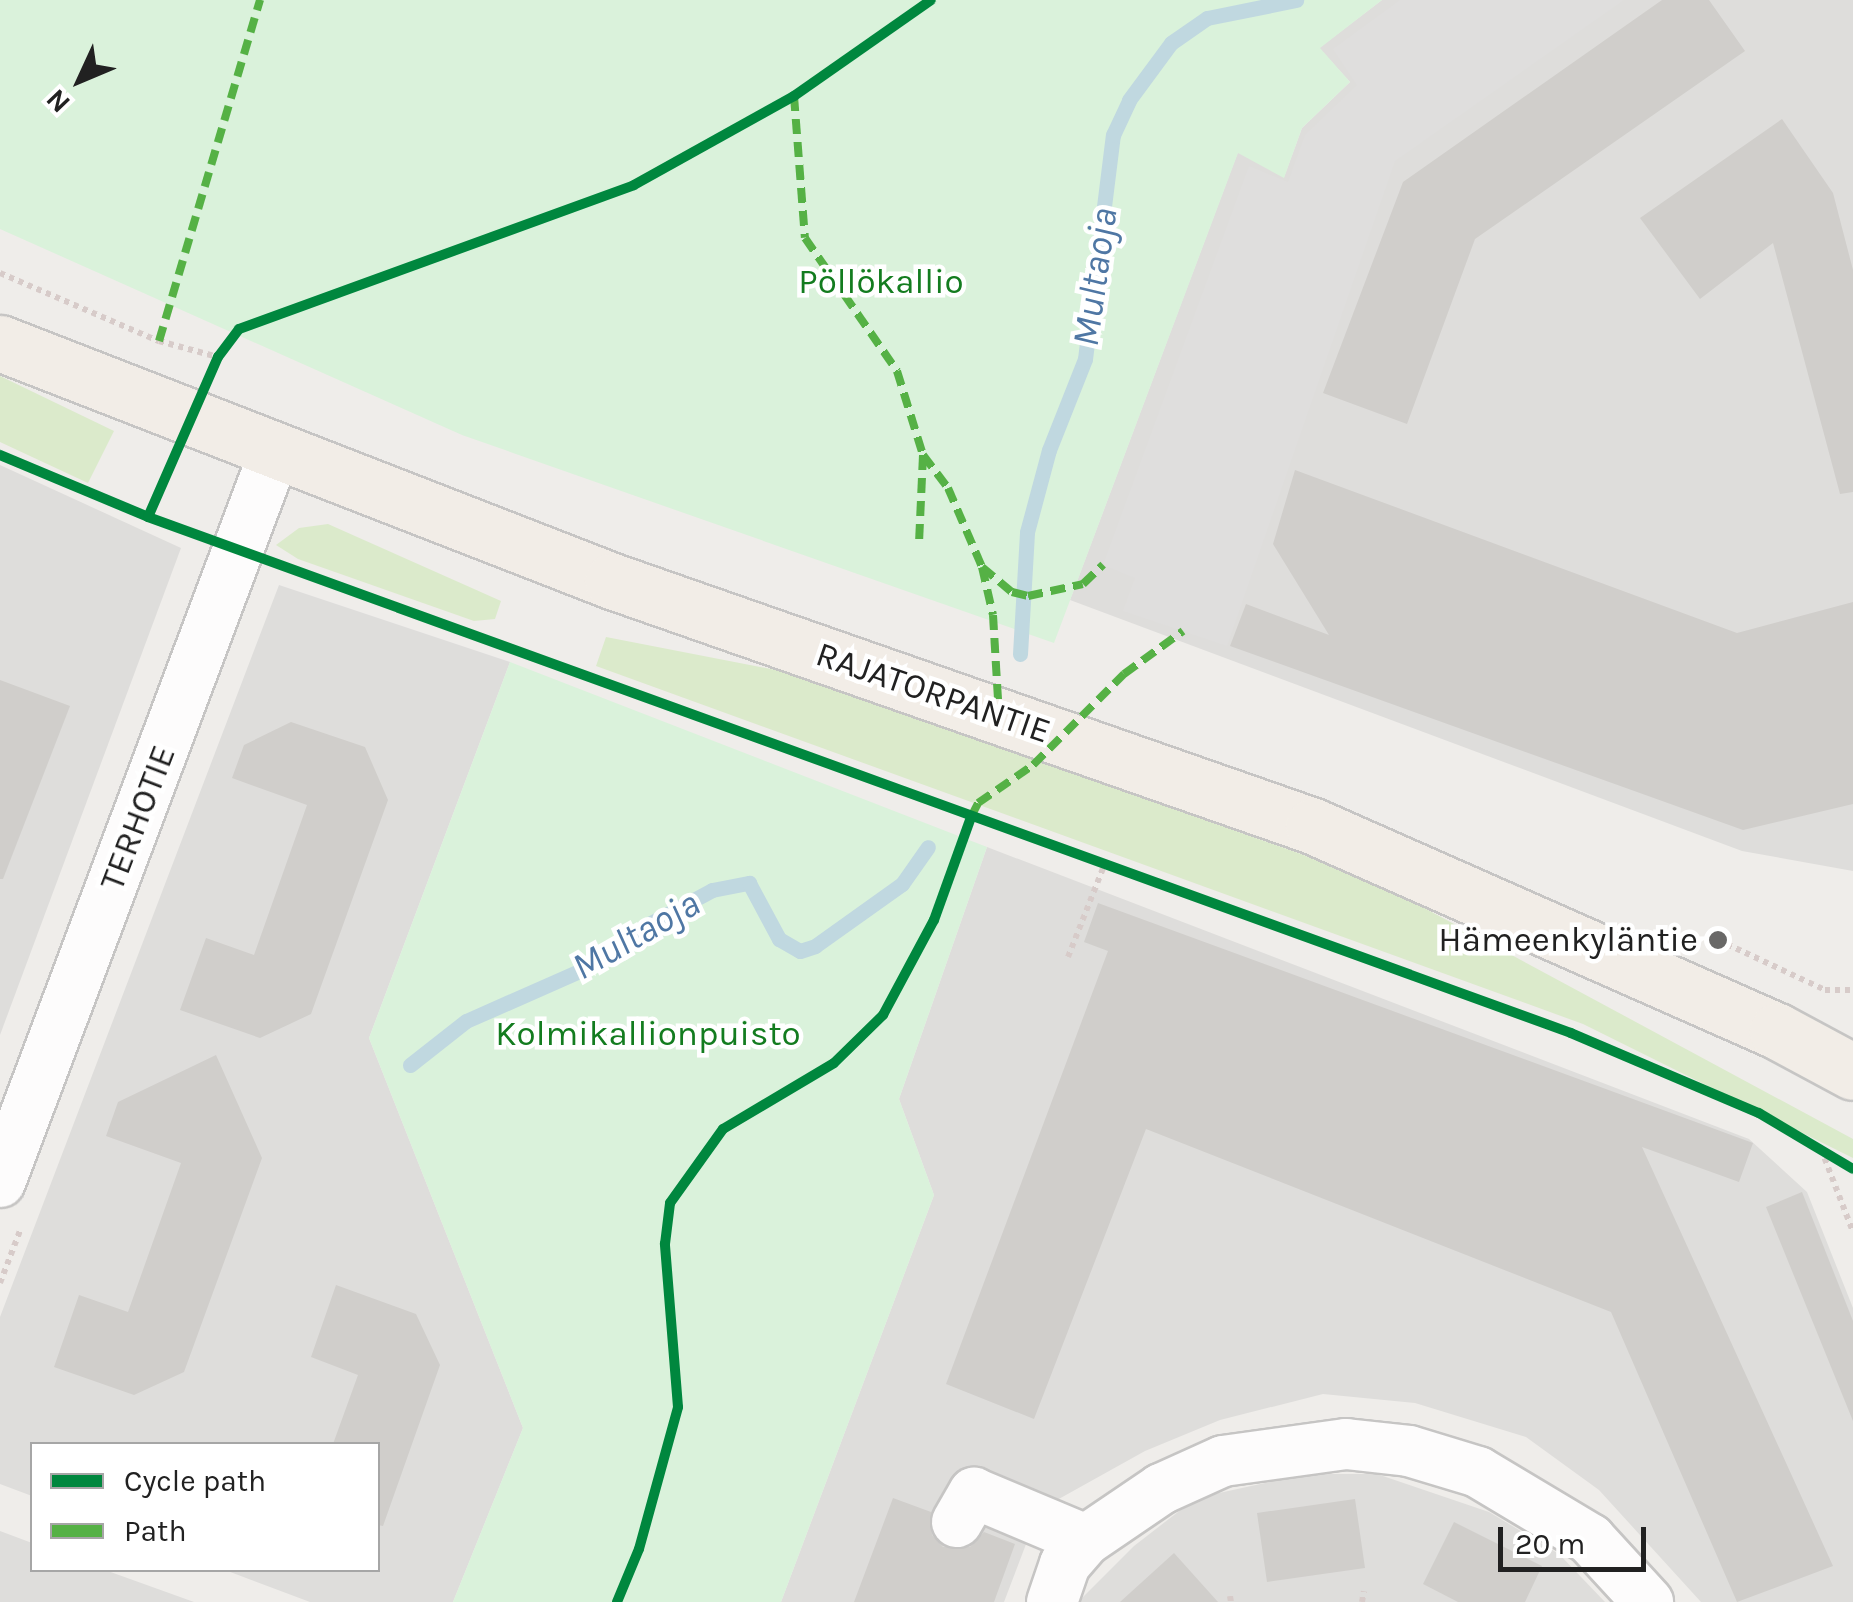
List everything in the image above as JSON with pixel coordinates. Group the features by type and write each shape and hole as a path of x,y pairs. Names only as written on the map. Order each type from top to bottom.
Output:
{"main road":[{"name":"RAJATORPANTIE","path":"0,343 189,421 612,581 1313,826 1761,1024 1853,1072"}],"street":[{"name":"TERHOTIE","path":"0,1182 274,454"},
{"path":"1052,1602 1065,1564 1086,1540 1161,1489 1223,1461 1346,1444 1409,1450 1478,1472 1590,1539 1648,1602"},
{"path":"957,1522 974,1493 1086,1540"}],"path":[{"path":"0,273 159,341 218,357"},
{"path":"189,421 228,343"},
{"path":"1088,857 1124,870"},
{"path":"1068,957 1106,863"},
{"path":"1718,940 1825,990 1853,990"},
{"path":"1806,1140 1837,1159"},
{"path":"1821,1149 1853,1232"},
{"path":"1362,1602 1364,1592"}],"shaded area":[{"path":"1382,0 1853,0 1853,871 1742,851 1070,600 1238,152 1284,177 1302,128 1350,82 1319,48"},
{"path":"1400,0 1624,0 1395,161 1227,646 1123,611 1135,578 1103,565 1249,166 1288,182 1305,135 1357,85 1333,49"},
{"path":"0,465 181,548 0,1035"},
{"path":"279,585 510,662 369,1038 523,1428 453,1602 310,1602 230,1572 380,1572 380,1442 30,1442 30,1495 0,1484 0,1317"},
{"path":"987,847 1749,1139 1807,1192 1853,1308 1853,1602 1701,1602 1599,1490 1526,1437 1415,1403 1323,1394 1220,1420 1145,1451 1039,1510 1004,1602 781,1602 934,1195 899,1099"},
{"path":"1307,1474 1377,1474 1489,1512 1559,1554 1605,1602 1078,1602 1134,1546 1196,1498"},
{"path":"0,1531 30,1542 30,1572 111,1572 194,1602 0,1602"}],"green space":[{"name":"Pöllökallio","path":"0,0 1382,0 1320,48 1350,82 1302,128 1284,178 1238,153 1054,643 462,435 0,229"},
{"path":"0,376 114,431 88,483 0,442"},
{"path":"328,524 501,601 495,619 474,621 298,559 276,545 299,528"},
{"path":"606,637 786,672 1301,854 1402,896 1853,1139 1853,1158 1583,1024 596,666"},
{"name":"Kolmikallionpuisto","path":"510,662 987,847 899,1099 934,1195 781,1602 453,1602 523,1428 369,1038"}],"building":[{"path":"1662,0 1709,0 1745,51 1475,239 1407,424 1323,393 1403,182"},
{"path":"1782,119 1833,193 1853,270 1853,492 1840,494 1773,243 1700,299 1640,218"},
{"path":"1295,470 1737,633 1853,602 1853,804 1743,830 1230,646 1246,604 1329,635 1273,544"},
{"path":"0,680 70,706 3,879 0,879"},
{"path":"291,722 365,747 388,800 311,1014 260,1038 180,1010 206,938 254,955 307,805 232,778 244,745"},
{"path":"1098,903 1753,1143 1739,1182 1642,1147 1833,1566 1737,1602 1611,1312 1146,1129 1034,1419 946,1384 1108,951 1084,942"},
{"path":"216,1055 262,1158 184,1372 134,1395 54,1367 79,1295 128,1312 181,1163 106,1136 118,1102"},
{"path":"1802,1192 1853,1321 1853,1421 1766,1207"},
{"path":"336,1285 416,1314 440,1365 383,1526 380,1442 334,1442 358,1375 311,1357"},
{"path":"893,1498 931,1512 932,1535 943,1547 970,1547 984,1532 1015,1544 994,1602 854,1602"},
{"path":"1355,1499 1365,1568 1267,1582 1257,1513"},
{"path":"1454,1522 1542,1566 1525,1602 1458,1602 1423,1584"},
{"path":"1174,1553 1218,1602 1120,1602"}],"waterway":[{"name":"Multaoja","path":"1020,654 1027,532 1049,450 1085,359 1113,135 1129,100 1171,43 1207,18 1296,0"},
{"name":"Multaoja","path":"410,1065 466,1021 586,968 645,926 712,890 749,883 779,939 800,951 815,946 902,884 928,847"}],"marked path":[{"path":"159,341 260,0"},
{"path":"794,96 805,238 897,371 923,455 919,544"},
{"path":"923,455 948,488 982,567 1012,592 1028,596 1083,584 1103,565"},
{"path":"982,567 993,615 999,715"},
{"path":"971,817 978,803 1033,765 1124,674 1183,631"}],"cycle path":[{"path":"148,517 218,357 239,329 634,185 794,96 931,0"},
{"path":"0,455 148,517 1571,1033 1759,1113 1853,1169"},
{"path":"617,1602 639,1549 678,1407 665,1244 670,1203 723,1129 834,1063 883,1015 934,920 971,817"}],"place":[{"name":"Hämeenkyläntie","path":"1718,940"}]}
